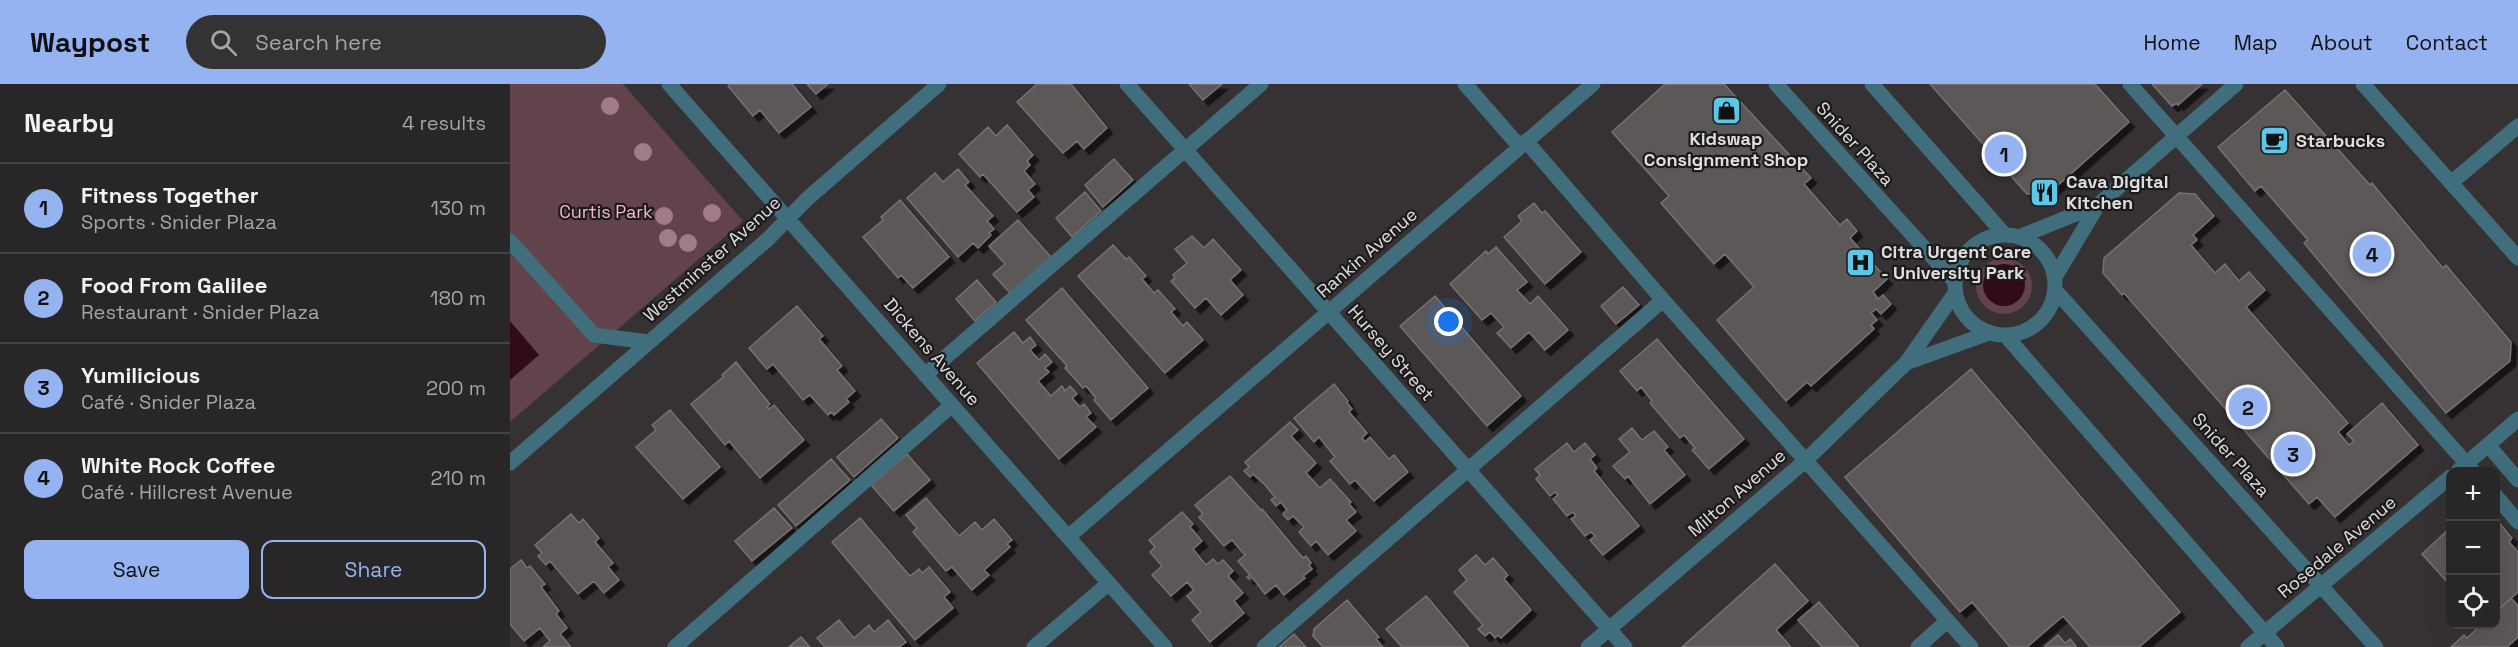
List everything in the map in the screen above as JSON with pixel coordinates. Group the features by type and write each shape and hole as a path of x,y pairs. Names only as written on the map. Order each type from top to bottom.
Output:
{"street":[{"name":"Dickens Avenue","path":"669,84 1165,647"},
{"name":"Westminster Avenue","path":"510,463 768,239 787,219 939,84"},
{"name":"Hursey Street","path":"1127,84 1625,647"},
{"path":"925,375 1261,84"},
{"path":"1465,84 1523,144 1971,647"},
{"name":"Rankin Avenue","path":"1068,537 1593,84"},
{"name":"Snider Plaza","path":"1776,84 1955,288"},
{"path":"1872,84 2012,236 2032,242 2043,252 2051,263 2055,284"},
{"path":"2130,84 2464,467"},
{"path":"2098,205 2012,236 1986,239 1970,249 1960,264 1955,288 1959,306 1966,317 1989,333 2006,336 2024,332 2039,322 2050,308 2055,284 2098,205 2236,84"},
{"path":"2363,84 2518,258"},
{"path":"2451,183 2518,126"},
{"path":"510,241 594,335 649,342"},
{"name":"Snider Plaza","path":"2055,284 2376,647"},
{"name":"Milton Avenue","path":"1588,647 1805,461 1905,363 1955,288"},
{"path":"1264,647 1663,300"},
{"name":"Milton Avenue","path":"1905,363 1989,333"},
{"path":"2006,336 2277,647"},
{"path":"675,647 952,405"},
{"path":"2468,467 2488,445 2518,419"},
{"path":"2488,445 2518,480"},
{"name":"Rosedale Avenue","path":"2248,647 2446,481"},
{"path":"2500,501 2518,522"},
{"path":"1034,647 1109,583"},
{"path":"1918,647 1947,621"}],"green space":[{"name":"Curtis Park","path":"510,84 623,84 743,221 510,422"},
{"path":"2004,258 2015,260 2024,266 2030,275 2032,286 2030,297 2024,306 2015,312 2004,314 1993,312 1984,306 1978,297 1976,286 1978,275 1984,266 1993,260"}],"shaded area":[{"path":"2004,264 2012,265 2019,270 2024,277 2024,293 2019,300 2012,305 2004,306 1996,305 1989,300 1984,293 1983,285 1984,277 1989,270 1996,265"},
{"path":"510,321 539,355 510,380"}],"building":[{"path":"730,84 792,84 811,107 779,133 760,110 753,116 728,86"},
{"path":"807,84 828,84 816,94"},
{"path":"1037,84 1071,84 1107,128 1084,149 1077,141 1063,153 1017,102"},
{"path":"1189,84 1222,84 1203,100"},
{"path":"1665,84 1724,84 1811,178 1804,184 1840,225 1847,219 1857,231 1850,238 1887,279 1873,292 1878,299 1883,295 1891,304 1881,314 1876,309 1871,313 1877,320 1871,325 1874,329 1811,386 1807,382 1786,401 1717,320 1754,287 1725,254 1714,264 1661,203 1669,196 1612,132"},
{"path":"1930,84 2095,84 2129,122 2048,194 2027,194"},
{"path":"2152,84 2202,84 2178,105 2177,103 2172,106"},
{"path":"2285,90 2370,185 2372,183 2443,268 2446,265 2511,342 2510,361 2446,413 2304,243 2308,240 2261,186 2255,191 2218,147"},
{"path":"1007,125 1033,155 1027,161 1030,165 1024,171 1035,184 1028,190 1034,197 1017,212 983,174 980,177 959,154 988,127 996,136"},
{"path":"1114,159 1133,180 1103,207 1085,185"},
{"path":"958,169 969,182 965,185 993,216 987,221 994,229 978,248 973,243 958,257 907,198 935,173 943,182"},
{"path":"1085,192 1101,211 1072,237 1056,218"},
{"path":"2179,193 2195,194 2214,216 2193,235 2197,240 2191,245 2215,273 2225,264 2239,281 2249,272 2265,290 2246,307 2348,423 2338,432 2349,445 2354,441 2347,434 2382,403 2418,445 2335,517 2317,497 2309,504 2124,293 2122,295 2103,273 2104,258"},
{"path":"900,200 949,257 913,288 901,275 898,278 863,237 883,220 881,217"},
{"path":"1534,203 1542,213 1545,211 1581,252 1545,284 1504,237 1522,221 1518,216"},
{"path":"1018,220 1051,257 1010,293 993,274 1005,264 989,246"},
{"path":"1192,236 1204,248 1213,239 1241,270 1230,280 1243,295 1221,315 1206,298 1195,308 1171,281 1175,278 1173,275 1187,263 1175,249"},
{"path":"1113,245 1126,259 1129,257 1146,276 1142,279 1154,293 1158,290 1175,309 1171,312 1183,326 1187,322 1203,340 1165,373 1078,276"},
{"path":"1496,247 1527,282 1517,290 1530,304 1538,296 1568,330 1545,350 1529,332 1511,348 1497,333 1504,327 1491,313 1482,320 1450,284 1486,251 1488,254"},
{"path":"977,280 996,302 975,321 956,299"},
{"path":"1623,287 1639,305 1616,324 1601,306"},
{"path":"1062,288 1148,388 1111,420 1094,400 1096,398 1086,386 1083,388 1065,368 1067,366 1026,320"},
{"path":"1435,296 1521,396 1487,426 1400,326"},
{"path":"797,306 823,336 819,339 842,366 837,370 855,391 846,399 849,402 834,415 831,412 828,415 810,395 803,400 773,364 767,369 749,348"},
{"path":"1014,332 1023,343 1030,337 1036,345 1030,350 1039,360 1045,354 1052,362 1045,368 1049,372 1038,381 1051,396 1062,386 1065,391 1070,386 1077,394 1072,398 1080,407 1084,404 1091,413 1086,417 1096,427 1059,459 977,363"},
{"path":"1657,339 1744,439 1709,469 1692,450 1695,448 1684,435 1680,438 1650,403 1652,401 1641,387 1637,391 1620,371"},
{"path":"736,362 770,404 767,407 769,409 774,405 804,440 760,478 729,441 725,445 691,404 723,377 722,375"},
{"path":"1971,369 2180,612 2139,647 2090,647 2063,616 2027,647 2010,647 1972,602 1960,612 1845,477"},
{"path":"1334,384 1348,401 1352,409 1349,412 1367,433 1362,438 1365,442 1370,437 1389,459 1394,455 1408,472 1374,501 1355,480 1350,484 1330,461 1335,457 1319,437 1314,442 1294,418"},
{"path":"670,410 720,467 683,499 636,447 656,430 652,425"},
{"path":"881,419 898,438 854,477 837,457"},
{"path":"1290,422 1298,430 1291,436 1316,463 1306,473 1320,488 1330,479 1351,502 1349,504 1356,512 1346,520 1356,531 1328,555 1316,541 1311,546 1299,532 1304,527 1293,516 1288,520 1283,514 1287,510 1281,502 1276,506 1271,500 1275,497 1265,485 1253,474 1250,477 1244,471 1249,467 1245,462"},
{"path":"1632,428 1642,440 1654,431 1668,447 1664,450 1685,475 1650,504 1628,476 1625,479 1613,466 1630,452 1619,439"},
{"path":"1567,443 1574,452 1585,443 1595,455 1590,459 1597,468 1594,471 1639,526 1603,555 1590,540 1595,536 1591,532 1585,536 1571,519 1576,516 1573,512 1567,516 1553,499 1558,495 1555,492 1550,496 1536,479 1540,475 1535,469"},
{"path":"907,454 930,480 894,511 871,485"},
{"path":"831,459 850,480 796,526 778,505"},
{"path":"1230,476 1262,509 1303,558 1306,556 1311,563 1309,565 1312,569 1303,576 1305,578 1284,595 1276,585 1265,594 1252,577 1249,579 1247,577 1250,575 1238,561 1245,555 1232,540 1224,546 1199,517 1203,514 1195,505"},
{"path":"926,498 959,536 975,522 982,530 994,519 1012,540 1007,544 1010,547 984,570 989,575 972,590 952,567 946,571 913,532 917,528 906,515"},
{"path":"774,508 792,528 752,561 735,541"},
{"path":"1182,512 1193,524 1190,527 1202,541 1193,549 1206,565 1213,559 1218,564 1223,560 1233,571 1228,576 1243,593 1234,601 1244,613 1210,642 1192,620 1201,612 1187,596 1194,590 1187,582 1171,596 1152,575 1162,566 1150,552 1155,547 1149,540"},
{"path":"571,514 579,523 583,519 599,538 595,542 613,563 608,567 619,580 604,593 594,581 578,594 550,561 546,565 538,556 542,553 535,545"},
{"path":"860,518 910,576 919,569 922,573 929,567 950,592 944,597 953,608 915,640 832,542"},
{"path":"2500,524 2512,538 2509,542 2518,552 2518,592 2500,608"},
{"path":"2446,532 2446,581 2422,554"},
{"path":"1476,555 1485,565 1493,558 1508,575 1504,579 1531,610 1501,638 1498,635 1495,638 1490,632 1485,636 1478,629 1483,625 1454,592 1467,580 1459,570"},
{"path":"521,560 527,568 530,566 545,584 541,587 559,611 556,614 567,628 560,634 571,647 543,647 550,641 540,628 524,641 510,624 510,569"},
{"path":"1775,564 1808,601 1776,630 1791,647 1682,647"},
{"path":"1426,596 1469,647 1402,647 1386,629"},
{"path":"2511,598 2518,606 2518,637 2507,647 2451,647 2464,635 2467,638 2477,629 2500,629 2500,608"},
{"path":"1347,600 1379,637 1376,639 1383,647 1323,647 1313,636 1314,629"},
{"path":"1819,602 1859,647 1822,647 1798,620"},
{"path":"839,620 854,638 869,625 874,632 888,620 906,642 899,647 825,647 817,638"},
{"path":"1294,634 1306,647 1279,647"},
{"path":"2058,635 2065,643 2070,639 2076,646 2045,646"},
{"path":"801,637 810,647 789,647"}],"place":[{"name":"Kidswap Consignment Shop","path":"1726,110"},
{"name":"Starbucks","path":"2275,141"},
{"name":"Fitness Together","path":"2004,154"},
{"name":"Cava Digital Kitchen","path":"2045,192"},
{"name":"White Rock Coffee","path":"2372,254"},
{"name":"Citra Urgent Care - University Park","path":"1860,262"},
{"name":"Food From Galilee","path":"2248,407"},
{"name":"Yumilicious","path":"2293,454"}]}
